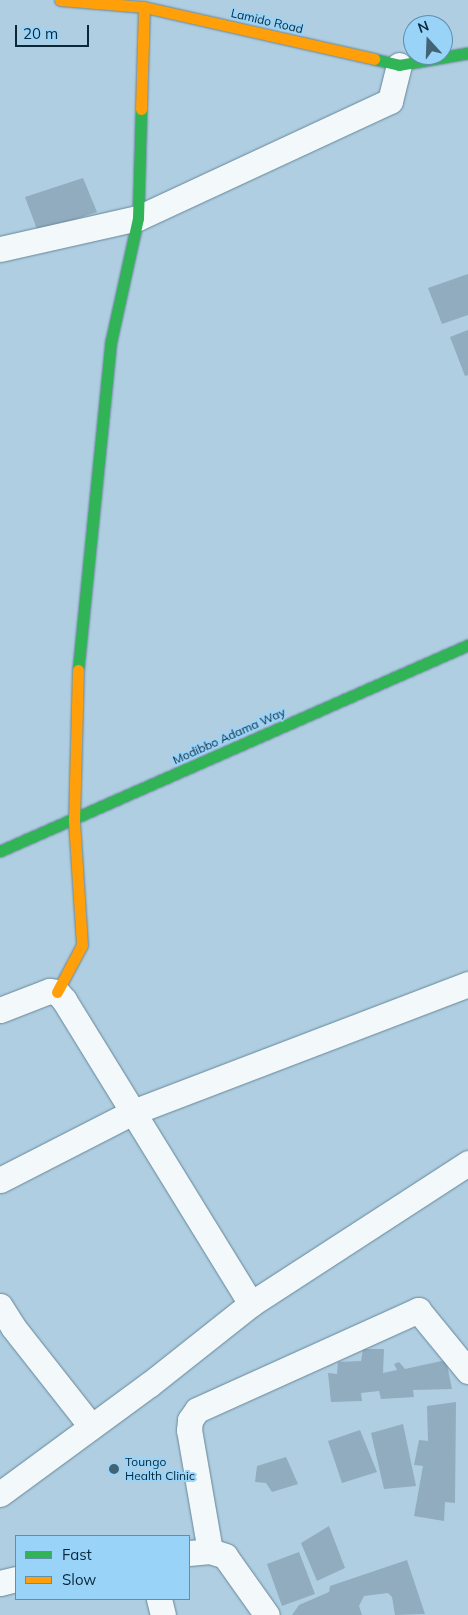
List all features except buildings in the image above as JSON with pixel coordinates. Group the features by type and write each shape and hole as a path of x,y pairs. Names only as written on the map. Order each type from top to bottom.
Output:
{"street":[{"name":"Lamido Road","path":"60,0 144,7 185,8 398,65 468,53"},
{"path":"57,992 82,945 74,821 76,686 111,342 138,218 144,7"},
{"path":"0,249 138,218 390,101 398,65"},
{"name":"Modibbo Adama Way","path":"0,851 74,821 468,645"},
{"path":"0,1180 133,1112 468,984"},
{"path":"0,1010 49,991 57,992"},
{"path":"57,992 251,1304"},
{"path":"0,1494 150,1384 251,1304 468,1163"},
{"path":"0,1306 13,1327 91,1426"},
{"path":"267,1615 225,1556 199,1552 189,1430 190,1420 196,1410 418,1310 468,1371"},
{"path":"0,1583 15,1579"},
{"path":"159,1600 163,1615"}],"traffic: fast":[{"path":"374,59 399,65 468,53"},
{"path":"78,670 111,341 138,218 141,109"},
{"path":"0,851 468,645"}],"traffic: slow":[{"path":"60,0 144,7 374,59"},
{"path":"141,109 144,7"},
{"path":"57,992 82,945 74,821 78,670"}],"place":[{"name":"Toungo Health Clinic","path":"114,1469"}]}
